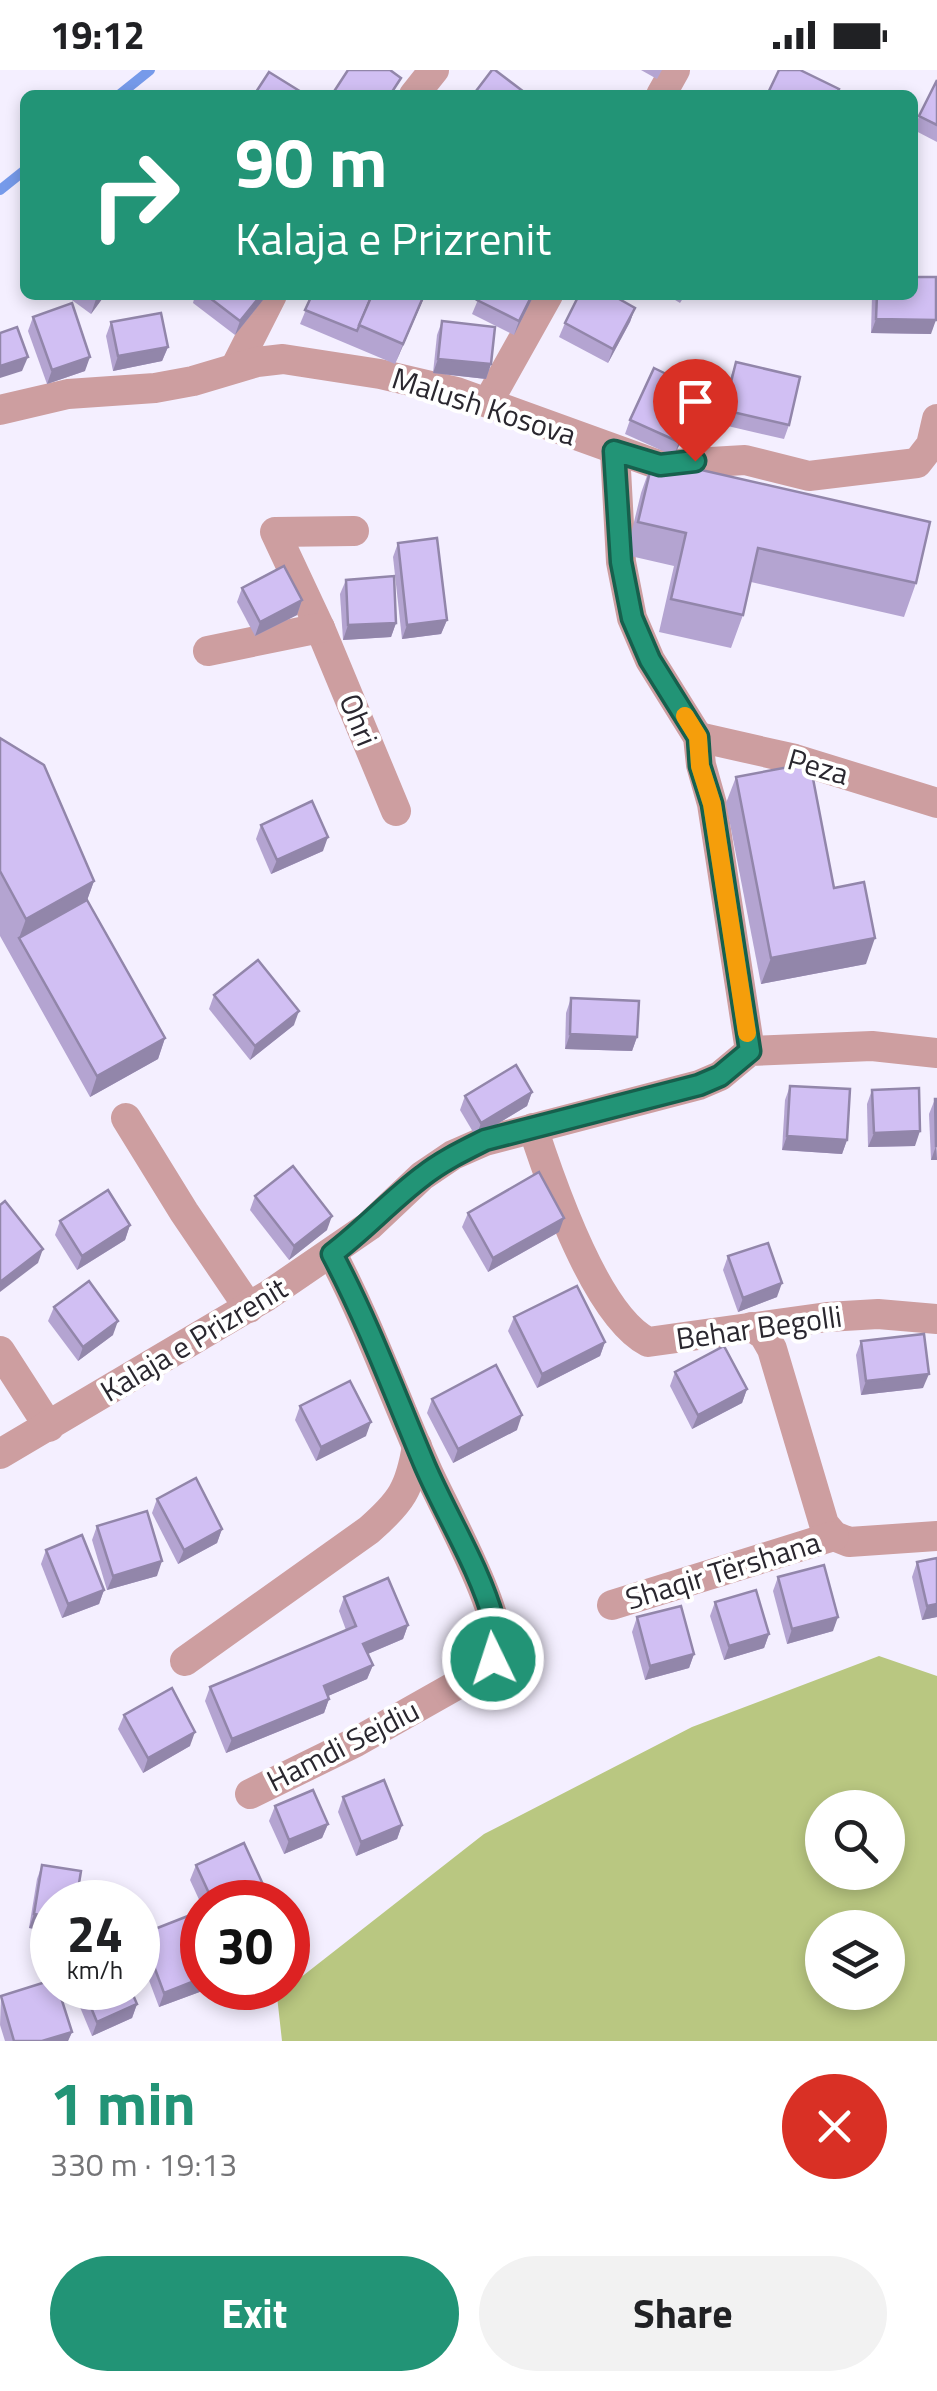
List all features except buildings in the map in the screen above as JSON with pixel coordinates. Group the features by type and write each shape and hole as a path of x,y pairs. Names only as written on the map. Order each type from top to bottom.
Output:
{"street":[{"path":"418,90 434,70"},
{"path":"235,368 269,300"},
{"path":"488,402 545,300"},
{"name":"Malush Kosova","path":"0,410 68,394 193,382 235,368 283,359 380,374 488,402 660,465 745,460 809,476 907,467 934,441"},
{"path":"614,451 621,562 632,618 650,660 698,737 750,1051 872,1046 937,1053"},
{"name":"Ohri","path":"354,531 275,532 320,628 396,812"},
{"path":"208,651 320,628"},
{"name":"Peza","path":"698,737 795,759 937,802"},
{"name":"Kalaja e Prizrenit","path":"0,1454 332,1254 422,1176 453,1156 485,1140 699,1085 720,1076 750,1051"},
{"path":"126,1118 248,1308"},
{"name":"Behar Begolli","path":"533,1128 569,1230 616,1312 634,1334 648,1342 878,1314 937,1319"},
{"name":"Hamdi Sejdiu","path":"250,1794 478,1674 493,1659 497,1641 494,1621 357,1301 332,1254"},
{"name":"Shaqir Tërshana","path":"752,1327 764,1335 772,1349 824,1524 834,1536 848,1542 937,1536"},
{"path":"0,1350 49,1426"},
{"path":"185,1661 392,1511 406,1493 417,1446"},
{"name":"Shaqir Tërshana","path":"612,1605 834,1536"}],"green space":[{"path":"879,1656 937,1676 937,2041 282,2041 279,2010 310,2010 310,1970 484,1834 692,1727"}],"waterway":[{"path":"125,90 150,70"},
{"path":"0,190 20,174"}],"slow traffic":[{"path":"685,716 698,737 700,766 712,804 747,1033"}],"route":[{"path":"493,1659 497,1641 494,1621 478,1580 357,1301 332,1254 422,1176 485,1140 699,1085 720,1076 750,1051 698,737 650,660 632,618 621,562 614,451 660,465 695,461"}]}
